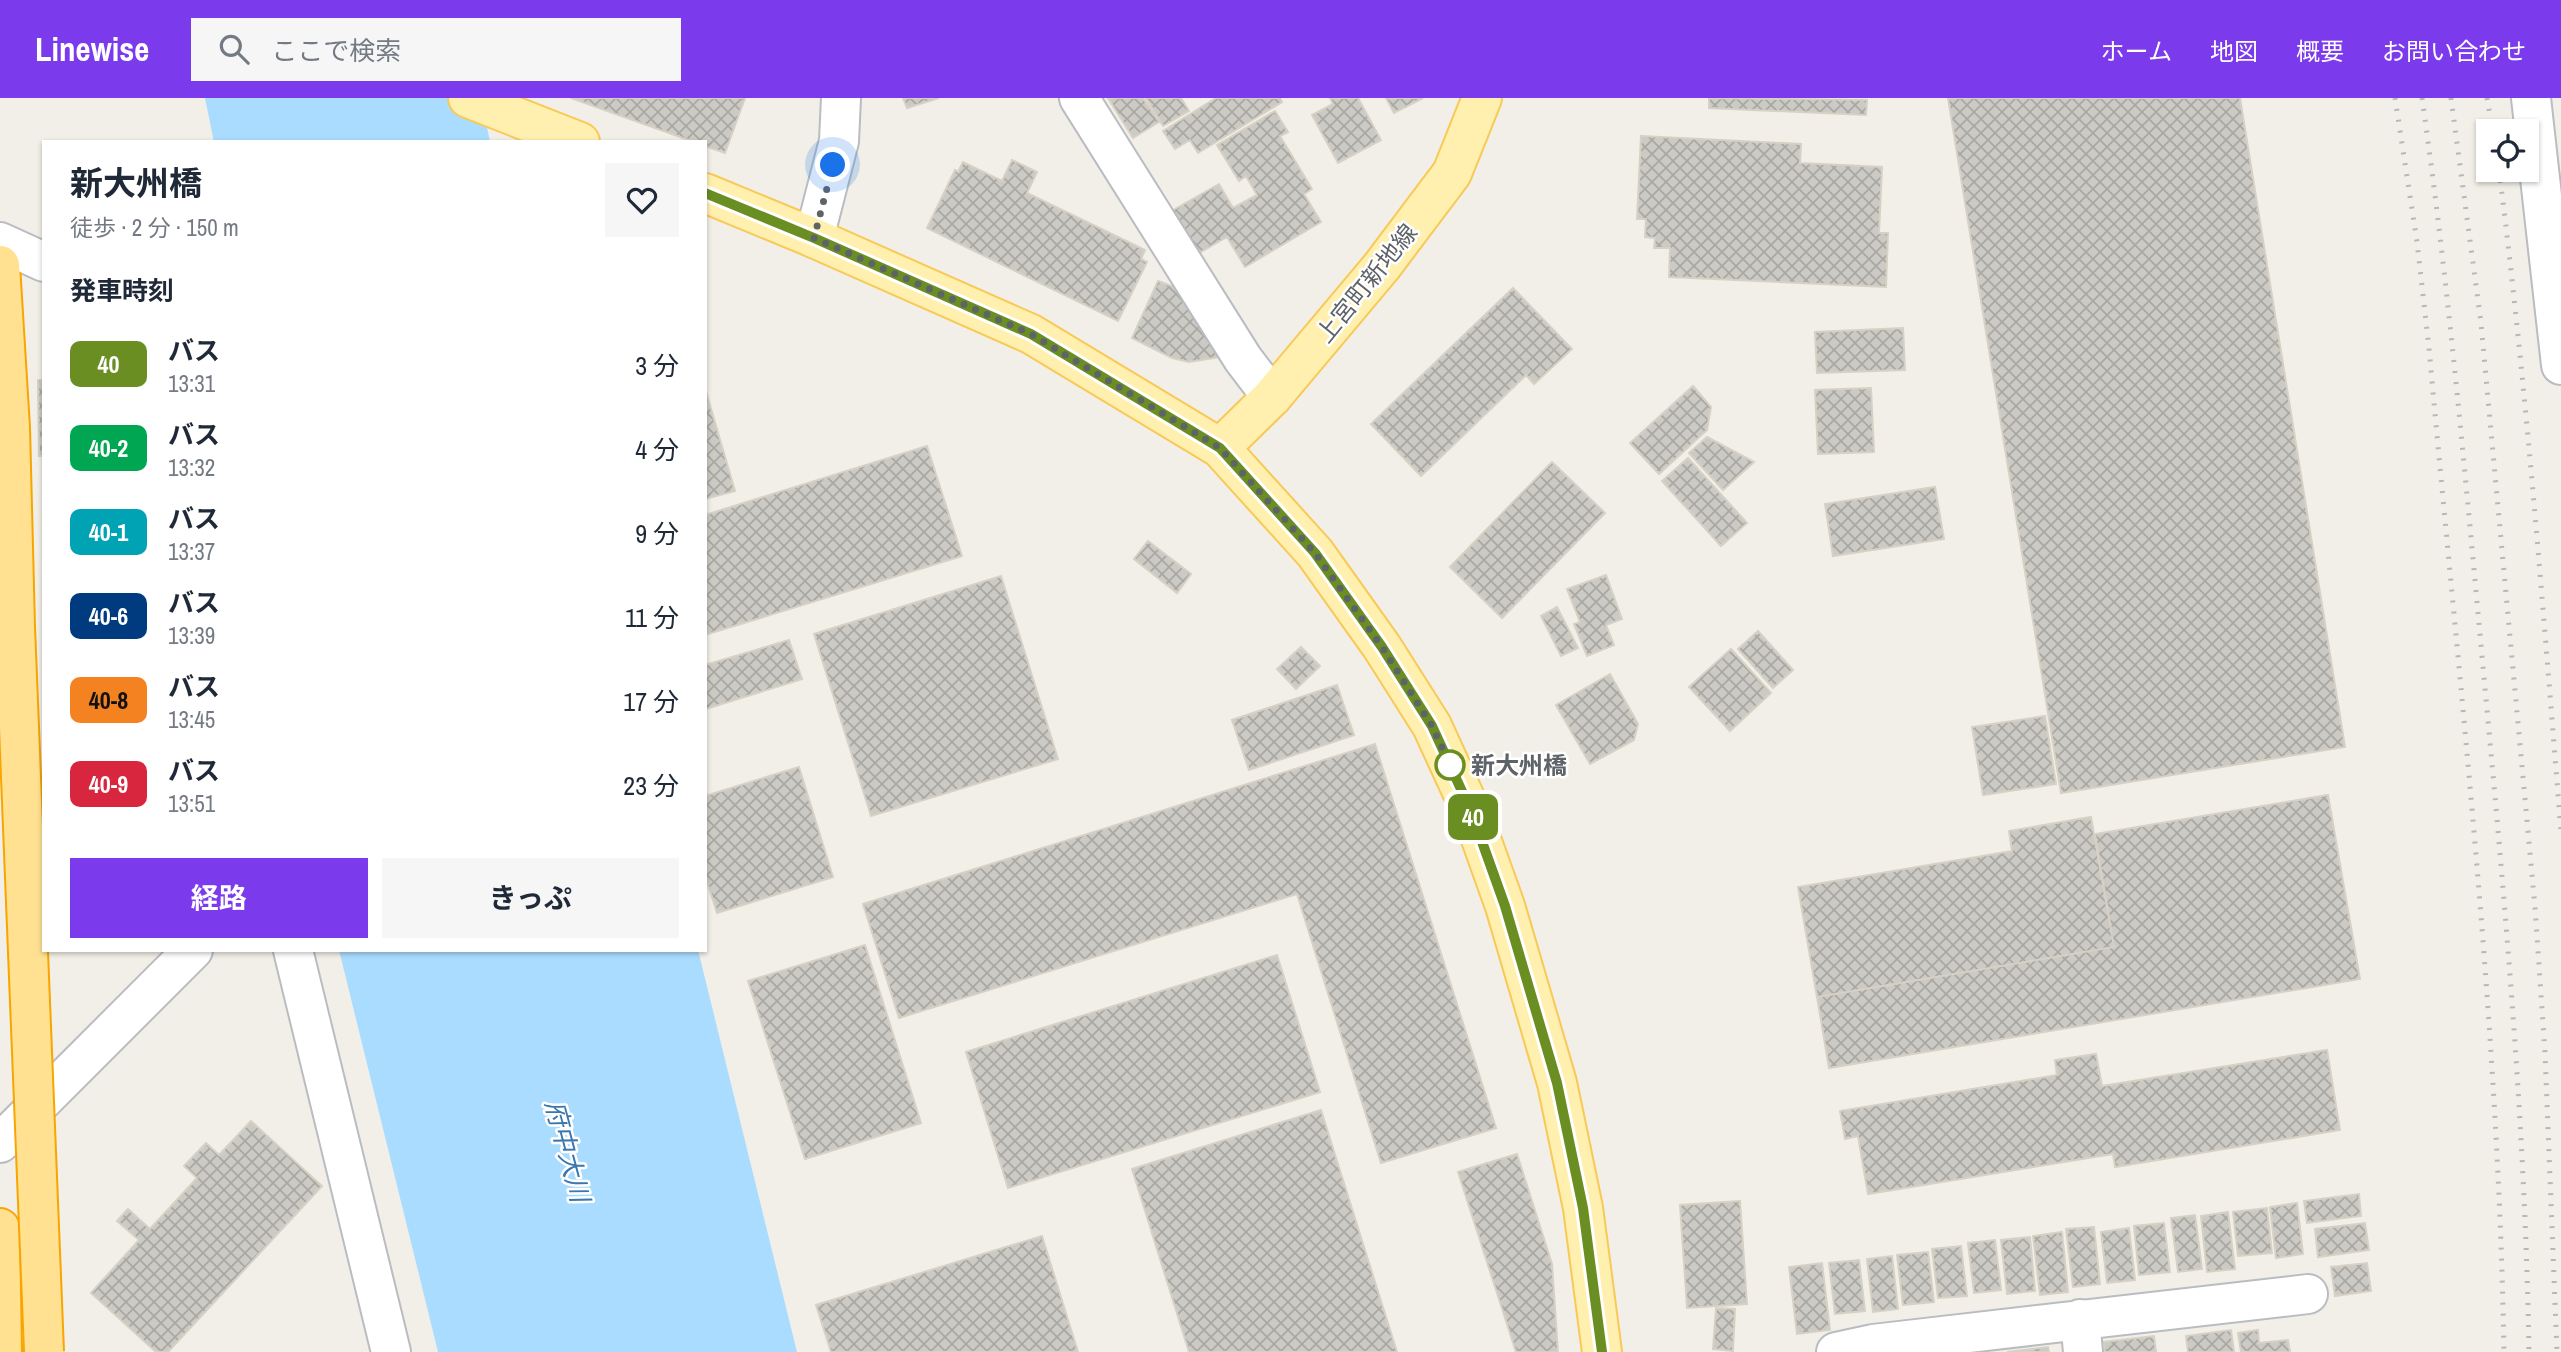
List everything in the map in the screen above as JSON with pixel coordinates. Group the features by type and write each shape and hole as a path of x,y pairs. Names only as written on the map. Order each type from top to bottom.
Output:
{"highway":[{"path":"0,265 10,428 15,627 44,1352"},
{"path":"0,1228 2,1352"}],"main road":[{"name":"上宮町新地線","path":"1220,448 1272,397 1382,266 1452,173 1482,98"},
{"path":"481,102 575,140"},
{"path":"707,194 1031,334 1220,448 1315,553 1382,647 1432,726 1471,811 1505,906 1557,1083 1583,1208 1602,1352"}],"street":[{"path":"814,238 839,141 841,98"},
{"path":"1079,98 1243,359 1272,397"},
{"path":"2530,98 2561,365"},
{"path":"0,242 42,261"},
{"path":"0,1143 191,952"},
{"path":"293,952 391,1352"},
{"path":"1836,1352 1873,1344 2082,1336 2308,1294"}],"water":[{"path":"205,98 481,98 490,140 214,140"},
{"name":"府中大川","path":"339,952 698,952 797,1352 438,1352"}],"building":[{"path":"571,98 745,98 725,153 707,147 707,140 688,140"},
{"path":"903,98 939,98 907,108"},
{"path":"1108,98 1143,98 1159,122 1133,138"},
{"path":"1146,98 1181,98 1189,111 1163,126"},
{"path":"1216,98 1280,98 1282,102 1198,153 1190,140 1175,149 1163,131"},
{"path":"1330,98 1358,98 1381,140 1338,163 1312,115 1333,104"},
{"path":"1386,98 1423,98 1394,113"},
{"path":"1709,98 1867,100 1866,115 1709,108"},
{"path":"1948,98 2240,98 2345,747 2061,793"},
{"path":"1275,111 1288,132 1280,136 1312,189 1304,194 1321,222 1245,267 1227,237 1194,256 1168,213 1219,184 1233,208 1257,195 1246,176 1239,181 1217,145"},
{"path":"1641,136 1801,144 1800,163 1882,167 1879,233 1888,233 1886,287 1669,277 1670,248 1654,248 1655,238 1645,237 1646,219 1637,219"},
{"path":"1012,160 1037,172 1027,193 1145,250 1141,259 1147,262 1118,321 927,228 955,170 958,172 963,162 1002,181"},
{"path":"1158,281 1180,289 1220,357 1189,362 1172,358 1132,338"},
{"path":"1513,288 1572,349 1534,384 1526,375 1421,476 1371,424"},
{"path":"1903,328 1905,370 1817,373 1815,332"},
{"path":"38,380 42,380 42,456 39,456"},
{"path":"1693,386 1711,407 1707,430 1659,474 1630,443"},
{"path":"1871,388 1874,452 1818,454 1815,390"},
{"path":"707,395 735,491 707,498"},
{"path":"1707,437 1754,462 1723,490 1689,453"},
{"path":"927,446 962,556 707,634 707,514"},
{"path":"1688,458 1747,523 1721,546 1662,481"},
{"path":"1552,462 1605,513 1502,618 1450,567"},
{"path":"1935,487 1944,539 1833,556 1825,504"},
{"path":"1148,541 1191,574 1177,593 1134,559"},
{"path":"1606,575 1622,619 1606,625 1614,645 1587,656 1574,624 1580,622 1567,589"},
{"path":"1001,576 1058,759 871,816 814,634"},
{"path":"1557,607 1578,648 1561,656 1541,616"},
{"path":"1758,631 1793,670 1773,688 1738,649"},
{"path":"789,640 802,679 707,709 707,664"},
{"path":"1301,647 1320,666 1296,689 1277,669"},
{"path":"1731,649 1771,693 1730,731 1689,687"},
{"path":"1610,674 1638,724 1634,740 1590,764 1556,705"},
{"path":"1337,685 1354,735 1249,770 1232,720"},
{"path":"2045,716 2056,784 1983,795 1972,727"},
{"path":"1375,744 1496,1128 1381,1163 1297,894 899,1018 863,904"},
{"path":"799,767 833,877 717,913 707,881 707,795"},
{"path":"2328,795 2360,979 1829,1068 1817,997 2114,947 2095,834"},
{"path":"2091,817 2114,947 1817,997 1798,887 2012,851 2009,831"},
{"path":"865,945 921,1123 805,1159 748,981"},
{"path":"1277,955 1320,1092 1008,1188 966,1052"},
{"path":"2327,1050 2340,1130 2115,1167 2113,1154 1868,1194 1858,1136 1845,1139 1840,1111 2057,1075 2055,1060 2096,1054 2102,1086"},
{"path":"1321,1110 1397,1352 1189,1352 1132,1169"},
{"path":"251,1121 322,1186 168,1352 156,1352 91,1293 139,1240 117,1221 128,1209 150,1229 197,1178 184,1166 206,1143 219,1155"},
{"path":"1517,1154 1552,1264 1558,1352 1516,1352 1458,1172"},
{"path":"2359,1194 2361,1216 2307,1223 2304,1201"},
{"path":"1740,1201 1747,1304 1687,1308 1680,1205"},
{"path":"2297,1203 2303,1254 2276,1258 2270,1207"},
{"path":"2267,1208 2272,1253 2238,1256 2233,1212"},
{"path":"2228,1212 2235,1269 2207,1272 2201,1216"},
{"path":"2195,1215 2202,1269 2178,1272 2171,1218"},
{"path":"2164,1223 2170,1272 2139,1275 2134,1226"},
{"path":"2365,1223 2369,1250 2318,1257 2315,1229"},
{"path":"2094,1227 2100,1284 2073,1287 2066,1229"},
{"path":"2129,1228 2135,1280 2107,1283 2101,1232"},
{"path":"2062,1232 2068,1292 2040,1295 2033,1236"},
{"path":"1042,1236 1078,1352 831,1352 816,1305"},
{"path":"2030,1237 2035,1291 2007,1294 2001,1240"},
{"path":"1995,1240 2001,1290 1974,1293 1968,1243"},
{"path":"1961,1246 1967,1296 1938,1298 1932,1249"},
{"path":"1928,1252 1934,1302 1903,1305 1897,1255"},
{"path":"1892,1256 1898,1309 1873,1312 1867,1259"},
{"path":"1859,1260 1865,1311 1835,1314 1829,1263"},
{"path":"1822,1263 1830,1330 1797,1334 1789,1267"},
{"path":"2367,1263 2371,1291 2335,1296 2331,1267"},
{"path":"1716,1308 1735,1309 1733,1351 1713,1349"},
{"path":"2231,1330 2234,1352 2188,1352 2186,1336"},
{"path":"2258,1330 2259,1343 2288,1340 2290,1352 2241,1352 2238,1333"},
{"path":"2154,1336 2156,1352 2105,1352 2104,1342"},
{"path":"2048,1347 2049,1352 2007,1352"}],"railway":[{"path":"2395,98 2417,242 2429,348 2476,849 2494,1100 2504,1352"},
{"path":"2422,98 2455,372 2505,910 2523,1175 2529,1352"},
{"path":"2451,98 2481,323 2535,907 2545,1053 2557,1352"},
{"path":"2487,98 2491,119"},
{"path":"2500,182 2526,418 2561,831"}],"bus line":[{"name":"40","path":"707,194 1031,334 1220,448 1315,553 1382,647 1432,726 1471,811 1505,906 1557,1083 1583,1208 1602,1352"}],"place":[{"name":"新大州橋","path":"1450,765"}],"route":[{"path":"833,165 814,238 1031,334 1220,448 1315,553 1382,647 1432,726 1452,769 1450,765"}]}
